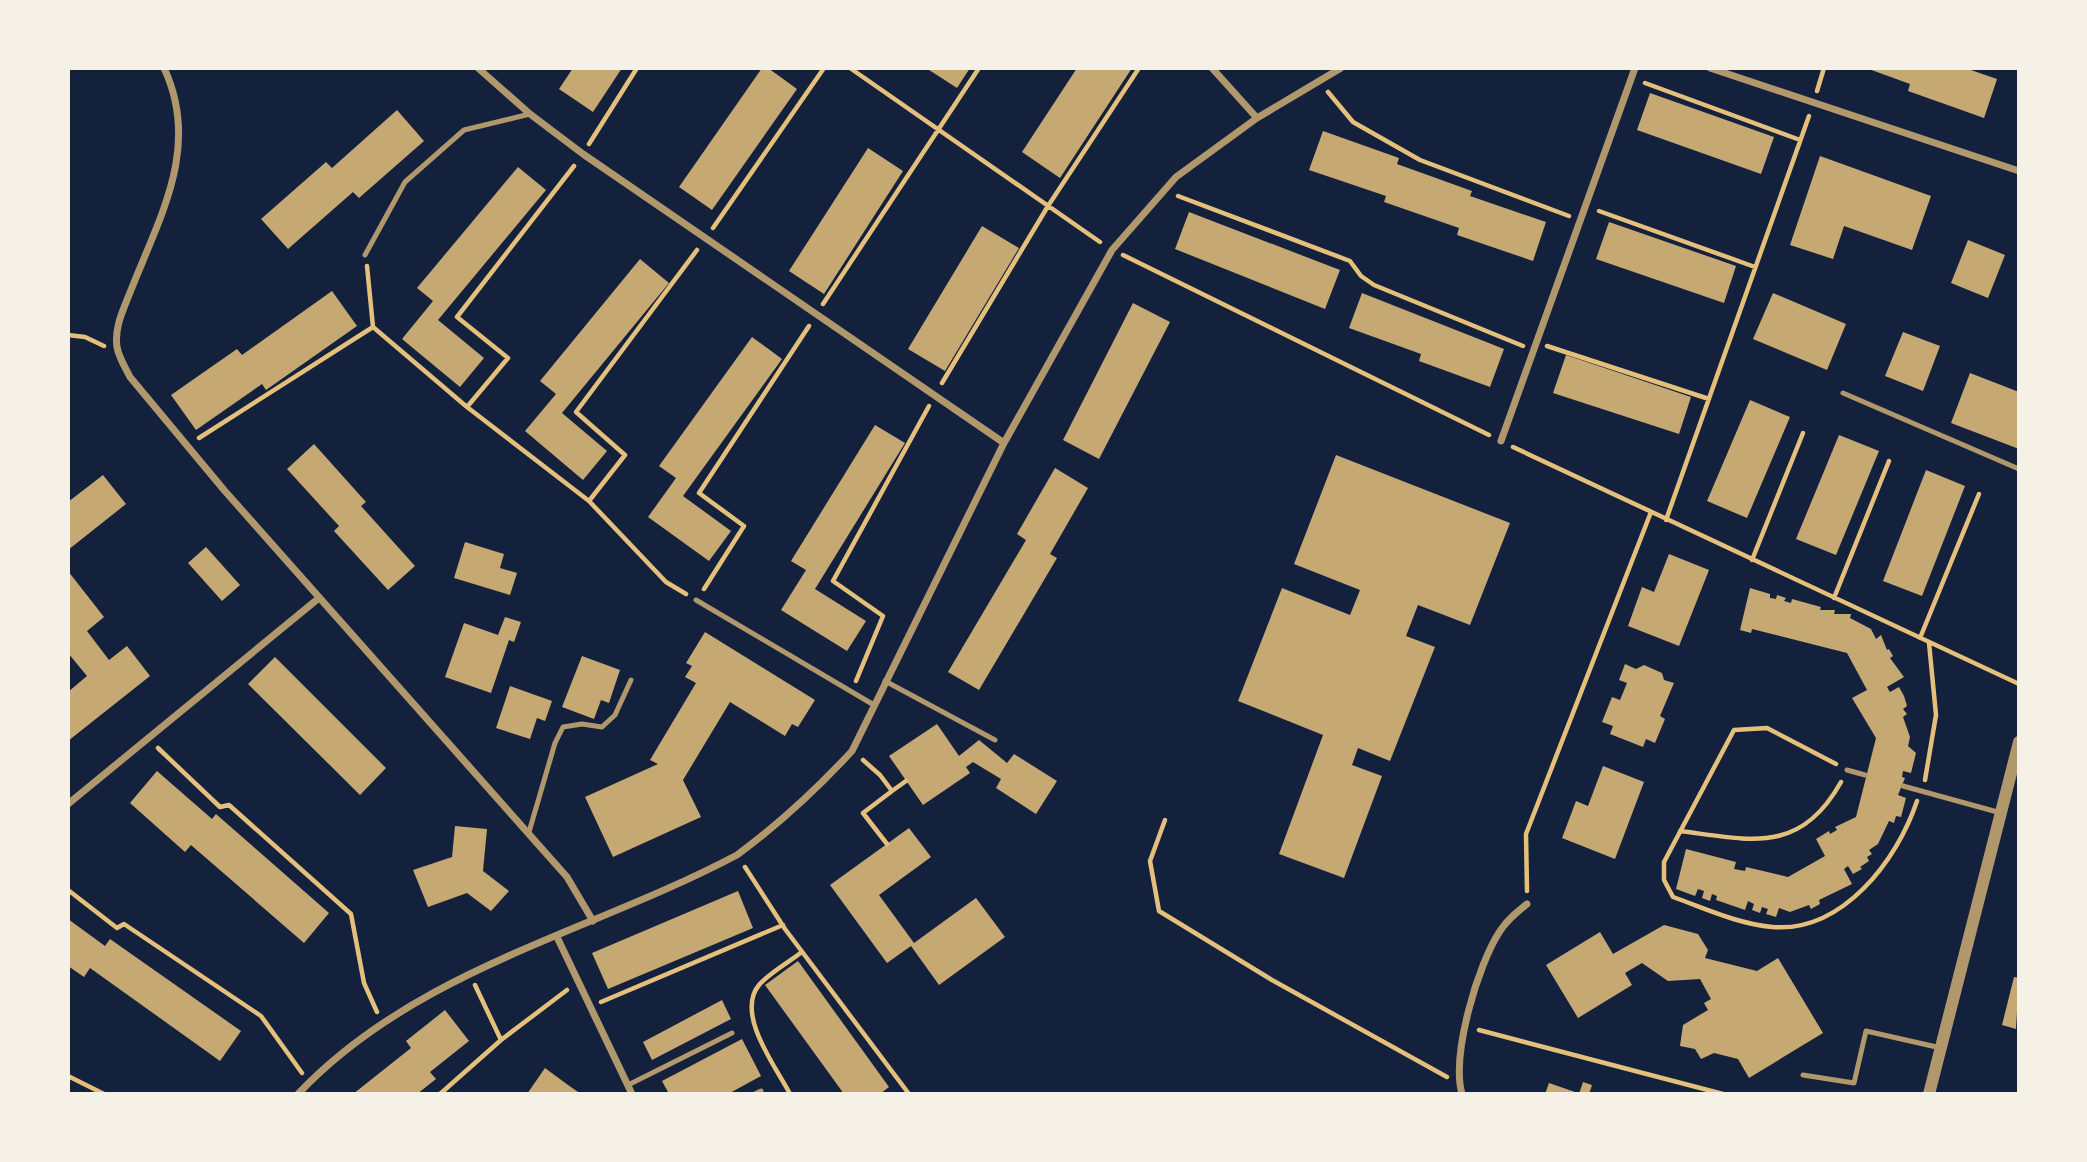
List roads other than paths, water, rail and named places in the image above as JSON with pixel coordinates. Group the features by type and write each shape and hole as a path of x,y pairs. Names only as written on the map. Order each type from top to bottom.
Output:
{"street":[{"path":"164,68 177,100 179,155 173,183 117,329 120,359 130,377 224,490 567,877 593,921"},
{"path":"478,68 530,114 583,154 1004,443"},
{"path":"1213,68 1257,118"},
{"path":"298,1094 346,1048 435,990 737,855 778,825 852,751 1004,443 1112,250 1175,177 1257,118 1341,68"},
{"path":"1501,441 1634,68"},
{"path":"1710,68 2019,171"},
{"path":"68,804 319,598"},
{"path":"1929,1094 2019,742"},
{"path":"1462,1094 1459,1053 1464,1026 1495,940 1513,915 1527,904"},
{"path":"557,937 632,1094"}],"lane":[{"path":"365,255 405,182 464,130 530,114"},
{"path":"1843,393 2019,469"},
{"path":"696,600 874,705"},
{"path":"529,832 555,743 563,727 582,724 602,727 615,715 631,680"},
{"path":"886,681 995,740"},
{"path":"1847,770 1865,775"},
{"path":"1903,786 2001,813"},
{"path":"1803,1075 1854,1083 1866,1031 1941,1048"},
{"path":"628,1086 732,1033"}]}
